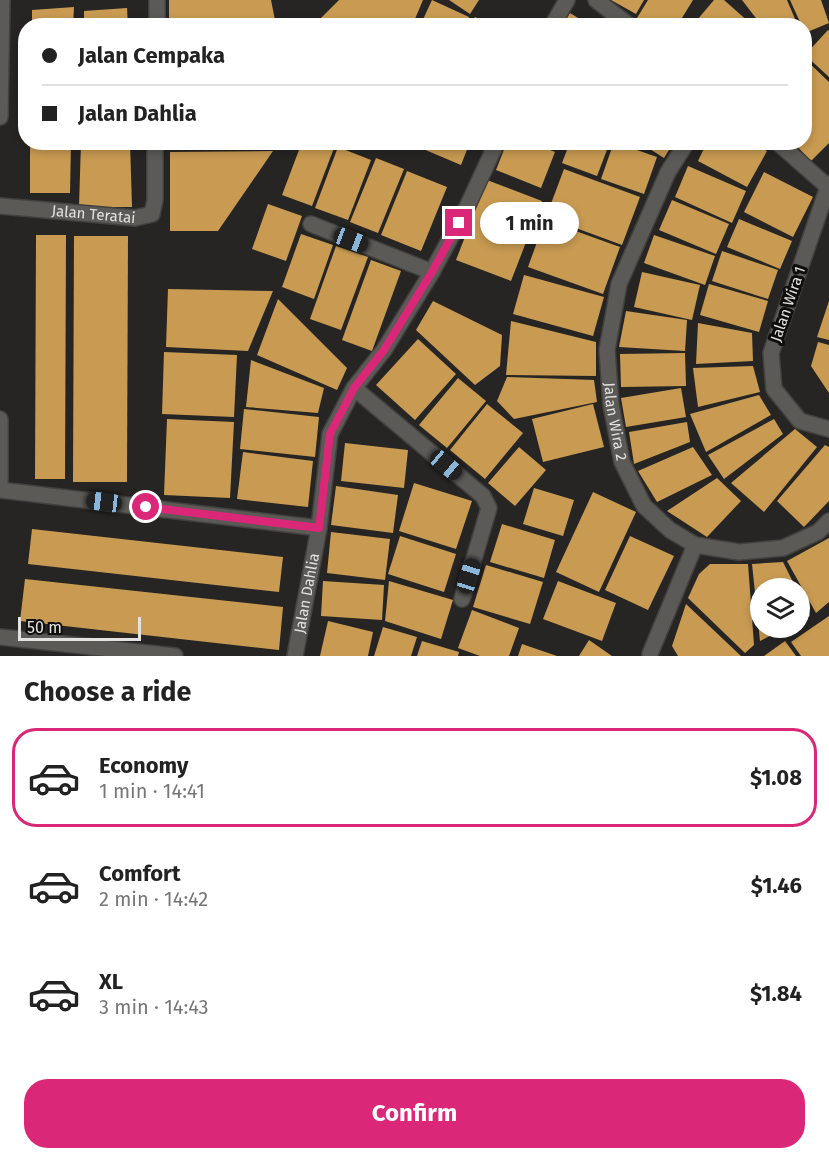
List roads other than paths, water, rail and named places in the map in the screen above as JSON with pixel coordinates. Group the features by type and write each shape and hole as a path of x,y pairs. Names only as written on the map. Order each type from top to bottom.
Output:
{"street":[{"path":"0,117 2,0"},
{"path":"157,0 157,18"},
{"path":"557,18 567,0"},
{"path":"596,0 620,18"},
{"name":"Jalan Teratai","path":"0,206 135,218 152,214 155,200 156,150"},
{"name":"Jalan Dahlia","path":"295,656 319,528 330,434 354,388 384,350 432,272 467,207 493,150"},
{"name":"Jalan Wira 2","path":"682,150 668,172 619,284 607,350 611,405 622,462 644,506 670,530 695,545 740,552 783,548 818,532 829,521"},
{"path":"786,150 828,185"},
{"name":"Jalan Wira 1","path":"828,185 771,353 774,389 800,422 829,429"},
{"path":"311,224 432,272"},
{"path":"354,388 483,496 489,508 462,598"},
{"path":"0,419 0,490 319,528"},
{"path":"650,654 695,545"},
{"path":"0,637 46,649 175,656"}]}
